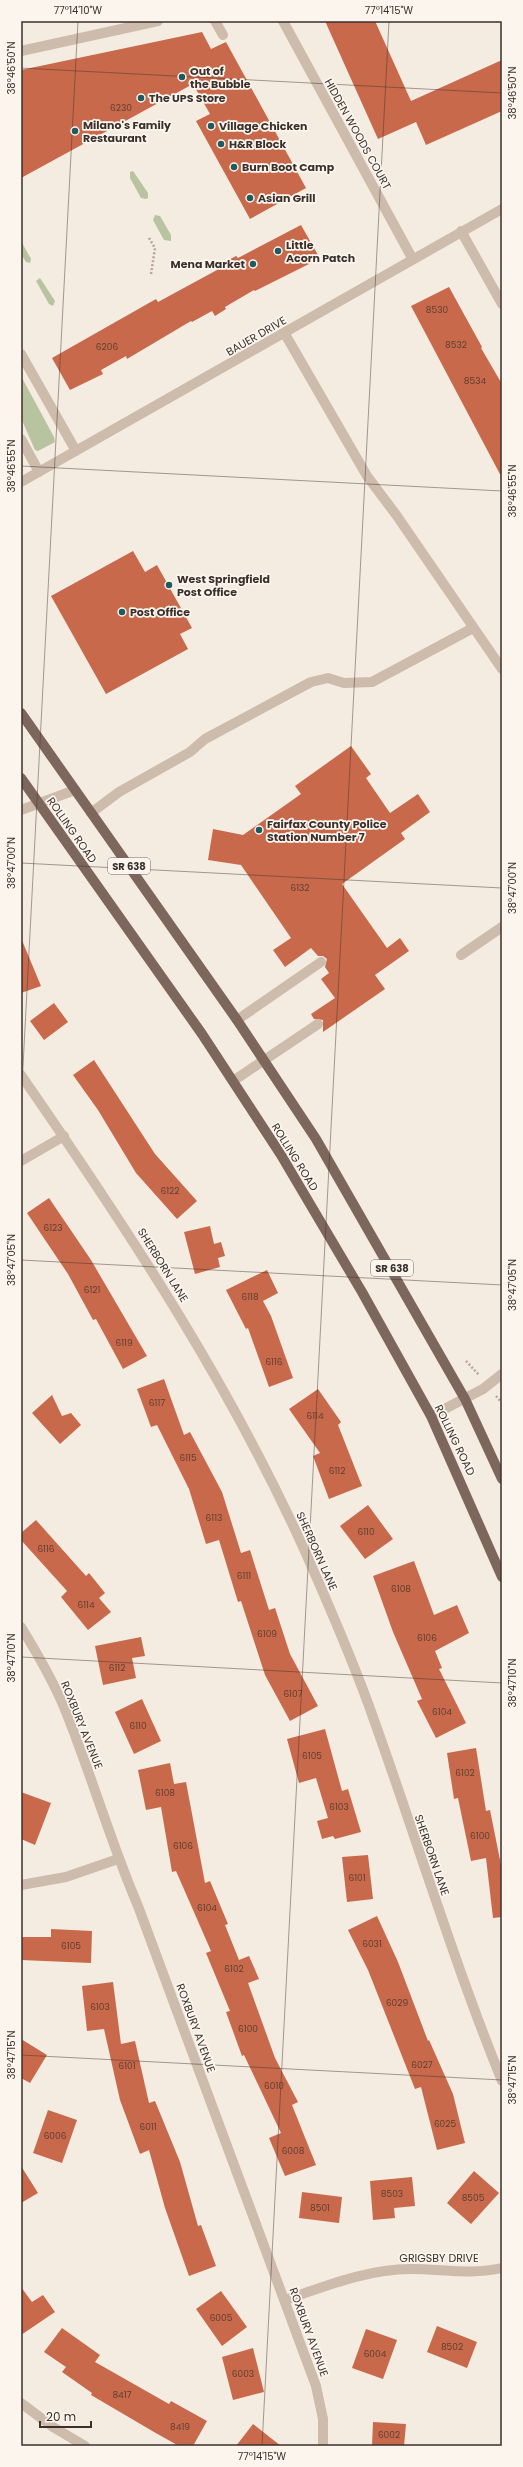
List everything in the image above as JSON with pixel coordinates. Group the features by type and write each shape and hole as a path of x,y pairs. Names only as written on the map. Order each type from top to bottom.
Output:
{"main road":[{"name":"SR 638","path":"21,712 237,1020 316,1139 465,1399 502,1479"},
{"name":"ROLLING ROAD","path":"21,778 233,1081 281,1155 362,1292 431,1416 481,1525 502,1577"}],"street":[{"path":"21,51 158,21"},
{"path":"215,21 223,36"},
{"name":"HIDDEN WOODS COURT","path":"283,21 412,258"},
{"name":"BAUER DRIVE","path":"21,482 285,334 412,258 502,208"},
{"path":"460,231 502,304"},
{"path":"285,334 367,476 397,516 502,669"},
{"path":"21,354 76,451"},
{"path":"21,439 39,472"},
{"path":"91,813 119,792 190,752 205,739 311,682 328,678 344,683 372,682 473,628"},
{"path":"21,810 75,790"},
{"path":"461,955 502,927"},
{"path":"237,1020 322,962"},
{"path":"233,1081 318,1024"},
{"name":"SHERBORN LANE","path":"21,1075 138,1246 187,1325 234,1410 292,1524 315,1574 373,1718 432,1895 502,2081"},
{"path":"21,1161 64,1136"},
{"path":"431,1416 483,1389 502,1374"},
{"name":"ROXBURY AVENUE","path":"21,1627 43,1664 64,1706 106,1818 118,1859 138,1906 316,2386 323,2419 323,2446"},
{"path":"21,1885 66,1877 118,1859"},
{"name":"GRIGSBY DRIVE","path":"284,2300 350,2278 380,2271 411,2269 469,2272 502,2268"},
{"path":"21,2403 53,2427 85,2446"}],"path":[{"path":"149,238 155,248 151,274"}],"green space":[{"path":"133,171 148,193 148,198 141,198 130,178 130,172"},
{"path":"155,215 160,216 171,235 171,241 164,240 153,220"},
{"path":"21,241 31,259 30,263 26,262 21,254"},
{"path":"40,278 55,301 53,306 49,304 36,281"},
{"path":"21,376 54,437 55,442 38,451 35,450 21,418"}],"building":[{"path":"325,21 375,21 411,101 502,60 502,111 426,145 416,122 378,139"},
{"path":"202,32 211,49 226,42 306,188 250,219 196,121 210,114 193,84 21,178 21,70"},
{"path":"301,225 318,255 308,261 309,264 255,291 254,290 225,307 226,309 215,316 212,311 192,322 191,321 127,359 126,356 101,370 103,374 70,390 52,358 156,299 158,302 217,270 215,267 236,256 238,258"},
{"path":"449,287 502,384 502,478 411,306"},
{"name":"Post Office","path":"133,551 145,572 157,565 192,628 180,634 188,649 106,694 51,596"},
{"path":"351,746 371,774 366,778 390,813 418,794 430,812 401,833 405,839 342,884 387,948 400,938 409,951 375,975 385,989 323,1032 323,1020 314,1019 311,1014 335,998 321,979 329,973 325,967 327,959 323,956 318,956 311,948 285,967 273,950 291,938 241,865 208,860 213,829 243,835 301,794 295,786"},
{"path":"21,938 41,986 21,993"},
{"path":"54,1003 68,1022 44,1040 30,1021"},
{"path":"94,1060 155,1154 197,1201 177,1219 136,1173 98,1110 73,1075"},
{"path":"49,1198 91,1260 147,1356 123,1369 96,1319 93,1320 68,1274 27,1213"},
{"path":"210,1226 214,1244 221,1242 225,1256 218,1258 220,1267 195,1274 184,1232"},
{"path":"267,1270 278,1293 263,1301 271,1316 293,1378 269,1387 248,1328 246,1329 226,1290"},
{"path":"164,1379 184,1435 190,1432 222,1492 241,1553 250,1550 269,1610 275,1608 290,1654 318,1706 290,1721 265,1675 241,1601 238,1602 219,1540 206,1544 189,1489 157,1425 151,1427 137,1389"},
{"path":"318,1389 341,1422 338,1425 362,1486 329,1499 313,1456 320,1453 289,1409"},
{"path":"52,1395 62,1416 71,1413 81,1425 60,1444 32,1413"},
{"path":"368,1505 393,1539 365,1559 340,1526"},
{"path":"36,1520 86,1576 89,1573 105,1593 99,1598 111,1612 88,1630 61,1597 67,1591 21,1540 21,1533"},
{"path":"414,1561 434,1615 457,1605 469,1633 435,1651 442,1668 439,1669 466,1723 436,1738 417,1701 422,1699 393,1632 373,1576"},
{"path":"141,1637 145,1656 132,1658 136,1678 103,1685 95,1646"},
{"path":"142,1699 161,1741 134,1754 115,1712"},
{"path":"325,1729 342,1791 348,1789 361,1832 335,1839 333,1836 322,1839 317,1821 328,1818 316,1778 299,1783 287,1739"},
{"path":"476,1748 486,1811 490,1810 502,1870 502,1917 493,1918 486,1858 471,1861 458,1798 454,1799 447,1753"},
{"path":"170,1763 174,1784 186,1782 205,1883 210,1881 228,1924 225,1925 239,1960 249,1956 259,1979 248,1983 275,2058 298,2102 292,2105 316,2165 285,2176 269,2138 281,2133 244,2055 242,2056 226,2012 230,2011 206,1953 211,1951 176,1871 172,1872 161,1807 146,1810 138,1770"},
{"path":"21,1792 51,1803 35,1845 21,1839"},
{"path":"368,1855 373,1899 347,1902 342,1857"},
{"path":"377,1916 398,1962 428,2041 429,2040 453,2094 465,2143 437,2150 421,2087 415,2089 368,1970 348,1930"},
{"path":"51,1929 92,1931 91,1963 21,1960 21,1937 51,1937"},
{"path":"113,1982 121,2044 135,2041 149,2103 155,2101 180,2162 198,2226 201,2225 216,2266 189,2276 165,2208 149,2150 140,2154 120,2100 104,2029 87,2031 82,1986"},
{"path":"21,2039 47,2055 30,2083 21,2078"},
{"path":"48,2110 77,2120 62,2163 33,2153"},
{"path":"21,2166 38,2193 21,2203"},
{"path":"474,2171 499,2193 471,2224 447,2203"},
{"path":"412,2177 415,2206 394,2208 395,2218 373,2220 370,2181"},
{"path":"302,2192 342,2197 339,2223 299,2218"},
{"path":"21,2287 32,2302 43,2295 55,2312 21,2335"},
{"path":"221,2291 247,2327 222,2346 196,2309"},
{"path":"437,2326 477,2342 467,2368 427,2352"},
{"path":"62,2328 100,2355 95,2362 169,2404 171,2401 207,2421 193,2446 179,2446 154,2432 91,2395 92,2393 62,2372 66,2367 44,2352"},
{"path":"366,2329 397,2340 383,2379 352,2368"},
{"path":"253,2348 264,2392 233,2400 222,2357"},
{"path":"373,2422 406,2424 404,2446 372,2446"},
{"path":"253,2424 281,2446 236,2446"}],"place":[{"name":"Out of the Bubble","path":"182,77"},
{"name":"The UPS Store","path":"141,98"},
{"name":"Village Chicken","path":"211,126"},
{"name":"Milano's Family Restaurant","path":"75,131"},
{"name":"H&R Block","path":"221,144"},
{"name":"Burn Boot Camp","path":"234,167"},
{"name":"Asian Grill","path":"250,198"},
{"name":"Little Acorn Patch","path":"278,251"},
{"name":"Mena Market","path":"253,264"},
{"name":"West Springfield Post Office","path":"169,585"},
{"name":"Post Office","path":"122,612"},
{"name":"Fairfax County Police Station Number 7","path":"259,830"}]}
